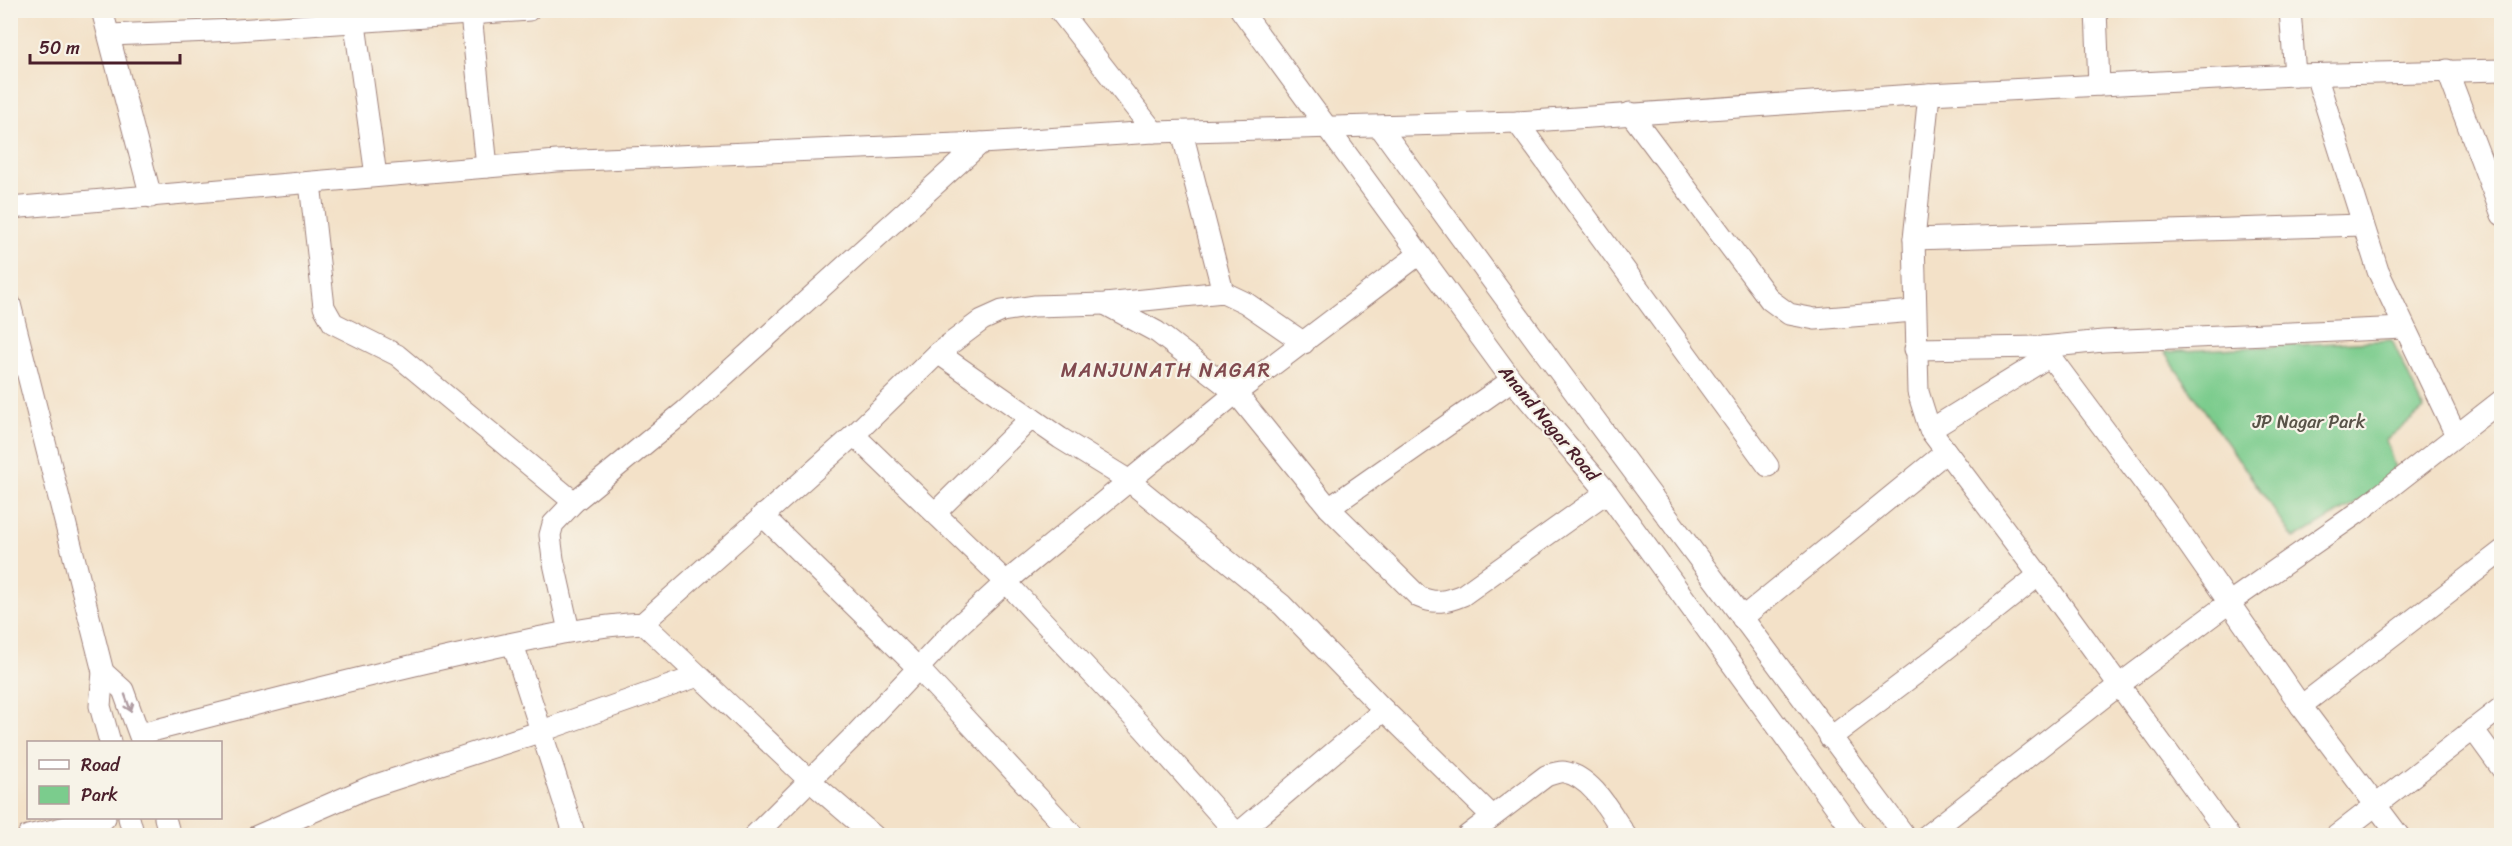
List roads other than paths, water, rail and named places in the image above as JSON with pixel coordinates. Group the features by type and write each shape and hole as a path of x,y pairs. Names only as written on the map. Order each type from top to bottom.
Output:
{"street":[{"path":"102,10 151,197"},
{"path":"109,35 353,16 471,15 529,10"},
{"path":"1059,10 1154,132"},
{"name":"Anand Nagar Road","path":"1240,10 1512,380 1607,492 1857,836"},
{"path":"2096,10 2099,85"},
{"path":"2290,10 2306,75 2378,271 2456,435"},
{"path":"471,15 487,167"},
{"path":"353,16 376,177"},
{"path":"10,208 556,161 981,143 1154,132 1517,122 1929,94 2306,75 2502,69"},
{"path":"2447,70 2502,215"},
{"path":"1929,94 1914,238 1914,310 1918,392 1930,430 2039,574 2229,836"},
{"path":"1630,113 1770,300 1789,314 1815,319 1914,310"},
{"path":"1517,122 1768,466"},
{"path":"1380,127 1830,738 1905,836"},
{"path":"1182,132 1223,292"},
{"path":"569,631 553,560 550,535 553,524 574,502 685,411 981,143"},
{"path":"310,183 324,308 327,316 333,323 397,355 574,502"},
{"path":"1914,238 2363,225"},
{"path":"754,836 855,735 956,628 1006,582 1236,393 1418,255"},
{"path":"103,672 123,690 141,738 435,660 569,631 603,625 643,623 854,435 938,353 982,320 1002,311 1034,306 1105,304 1223,292 1246,303 1304,343"},
{"path":"10,304 13,326 103,672 100,706 110,741"},
{"path":"1105,304 1157,332 1236,393 1329,508 1419,597 1432,602 1448,601 1463,596 1607,492"},
{"path":"1915,349 2046,352 2103,340 2404,328"},
{"path":"1930,430 2046,352"},
{"path":"2046,352 2230,602 2301,706 2399,836"},
{"path":"938,353 1031,418 1128,480 1282,605 1491,816"},
{"path":"1329,508 1512,380"},
{"path":"1926,836 2119,685 2230,602 2356,514 2502,400"},
{"path":"936,512 1031,418"},
{"path":"854,435 1006,582 1144,729 1236,835 1384,710"},
{"path":"1743,618 1946,452"},
{"path":"762,515 918,668 1074,836"},
{"path":"2301,706 2502,551"},
{"path":"1830,738 1915,674 2039,574"},
{"path":"643,623 809,780 874,836"},
{"path":"513,644 575,836"},
{"path":"257,836 367,788 542,731 698,676"},
{"path":"2336,836 2502,707"},
{"path":"2474,729 2502,768"},
{"path":"1467,836 1546,776 1562,771 1578,776 1587,785 1626,836"},
{"path":"28,836 101,819"},
{"path":"129,819 134,836"},
{"path":"165,819 170,836"}],"district":[{"name":"MANJUNATH NAGAR","path":"1166,370"}],"park label":[{"name":"JP Nagar Park","path":"2309,422"}]}
